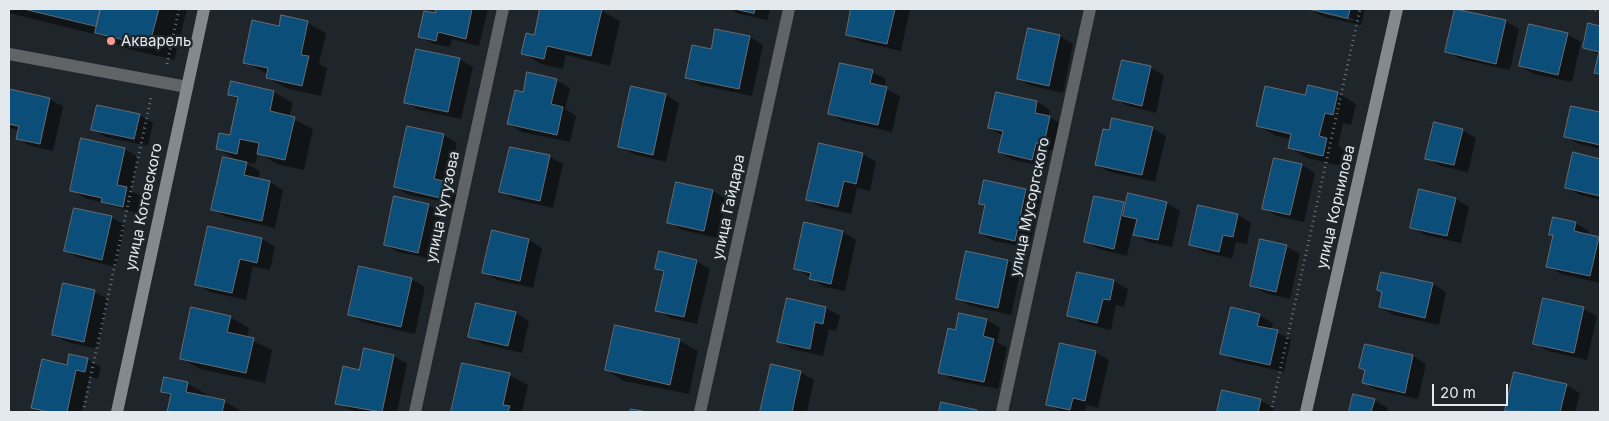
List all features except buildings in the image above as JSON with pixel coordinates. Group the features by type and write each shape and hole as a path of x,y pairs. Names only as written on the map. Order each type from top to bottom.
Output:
{"street":[{"name":"улица Котовского","path":"117,412 204,9"},
{"name":"улица Кутузова","path":"415,412 503,9"},
{"name":"улица Гайдара","path":"700,412 789,9"},
{"name":"улица Мусоргского","path":"1002,412 1090,9"},
{"name":"улица Корнилова","path":"1306,412 1397,9"},
{"path":"9,54 187,87"}],"path":[{"path":"83,412 151,99 163,84 180,9"},
{"path":"1271,412 1360,9"},
{"path":"1590,9 1600,11"}],"place":[{"name":"Акварель","path":"111,41"}]}
